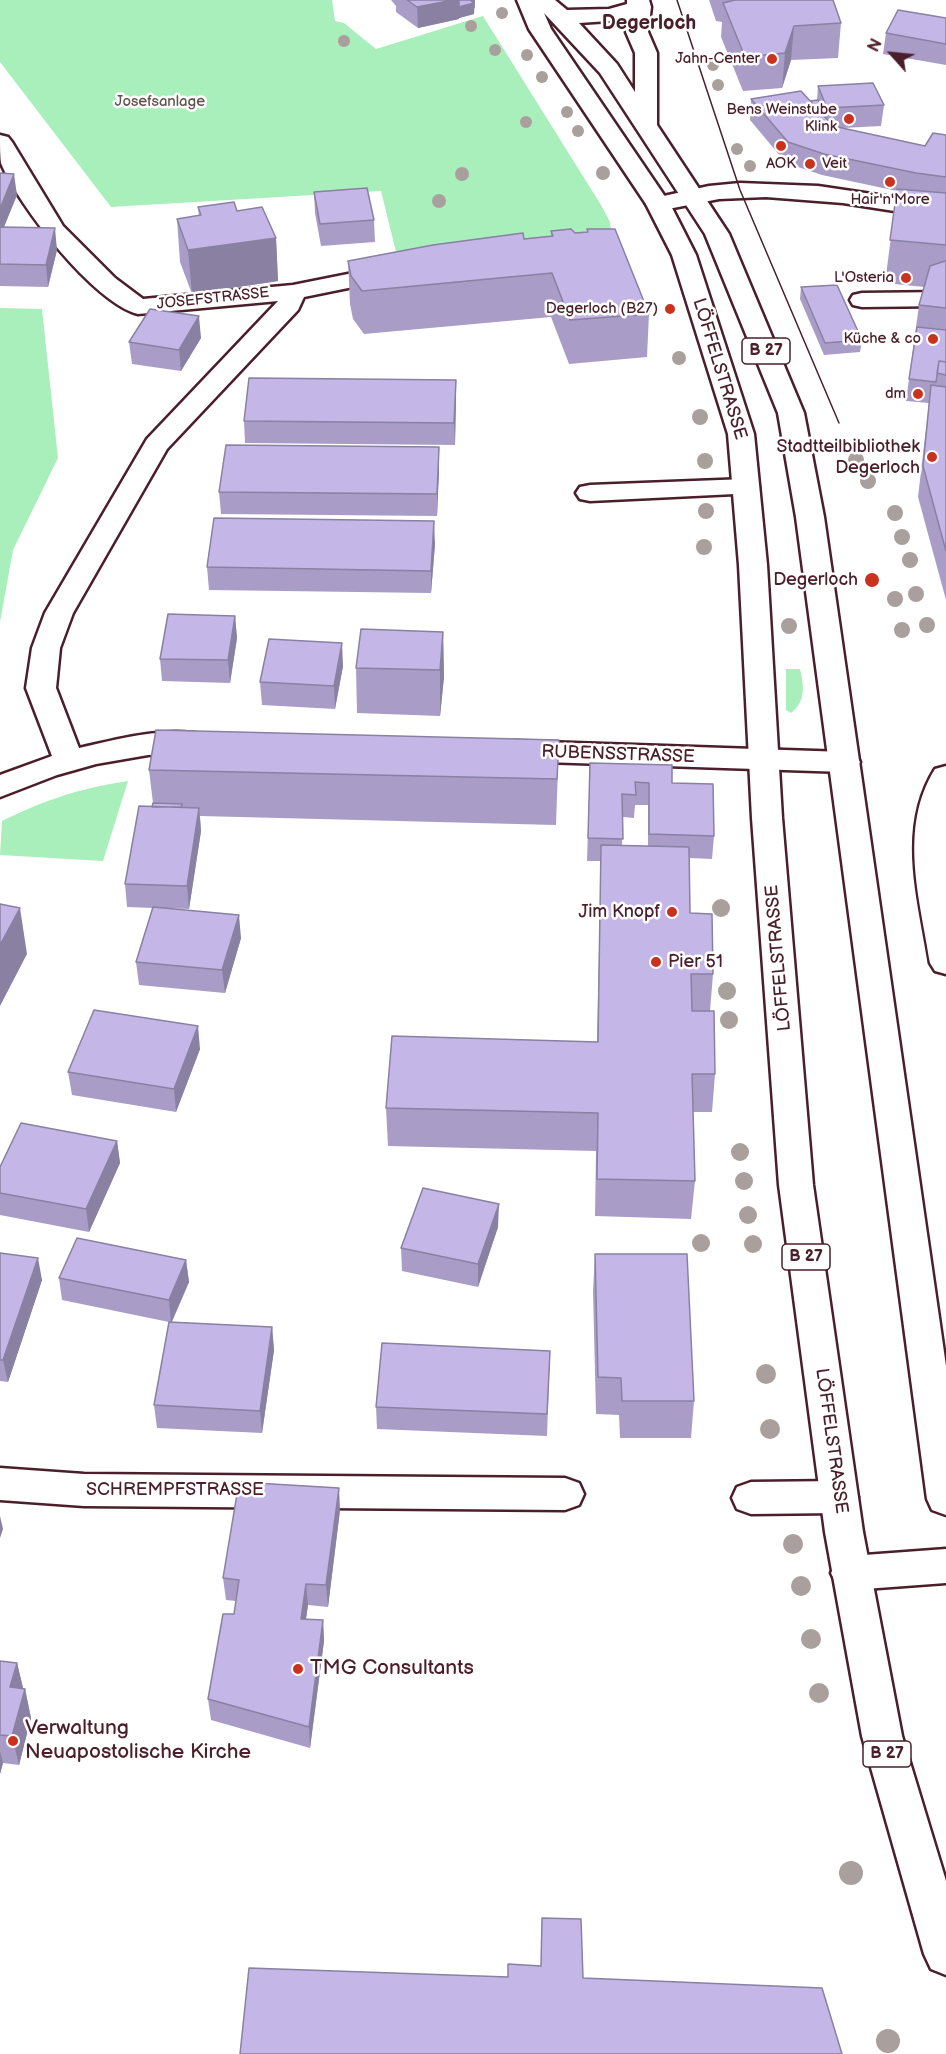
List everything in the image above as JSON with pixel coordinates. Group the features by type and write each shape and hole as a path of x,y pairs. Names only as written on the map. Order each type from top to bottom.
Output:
{"main road":[{"name":"LÖFFELSTRASSE","path":"528,0 540,28 658,204 684,255 741,434 753,565 764,760 796,1185 839,1497 882,1736 946,1954"},
{"name":"B 27","path":"542,0 562,17 609,69 647,123 717,234 791,413 810,517 946,1499"},
{"path":"562,17 609,15 639,4 637,32 646,53 647,123"},
{"path":"590,101 609,69 637,32"},
{"name":"JOSEFSTRASSE","path":"0,142 53,230 105,283 138,307 293,292 420,267"},
{"path":"658,204 693,196 740,190 818,192 946,212"},
{"path":"68,760 41,688 46,648 59,613 156,445 289,305 293,292"},
{"path":"862,300 946,299"},
{"path":"590,493 746,487"},
{"path":"0,787 68,760 168,742 223,743"},
{"name":"RUBENSSTRASSE","path":"485,750 844,762"},
{"path":"946,776 935,792 930,819 933,880 946,963"},
{"name":"SCHREMPFSTRASSE","path":"0,1484 84,1490 565,1494"},
{"path":"751,1498 839,1497"},
{"path":"851,1573 946,1566"}],"green space":[{"name":"Josefsanlage","path":"0,0 332,0 335,21 344,23 376,49 483,16 601,205 610,222 614,250 399,264 381,191 111,207 0,62"},
{"path":"0,308 42,309 58,458 13,550 0,622"},
{"path":"786,669 800,669 802,681 803,693 796,709 791,713 786,710"},
{"path":"128,781 103,861 0,855 2,821 63,796"}],"building":[{"path":"407,0 453,0 417,7"},
{"path":"459,0 470,0 474,3 459,7"},
{"path":"735,0 833,0 841,23 794,26 785,53 745,57 723,3"},
{"path":"898,10 946,18 946,44 886,33"},
{"path":"873,83 884,105 827,108 818,86"},
{"path":"801,91 833,126 925,146 933,133 946,135 946,177 824,154 788,142 751,99"},
{"path":"818,100 826,118 810,101"},
{"path":"0,173 14,174 0,209"},
{"path":"367,188 374,220 320,224 314,192"},
{"path":"897,189 946,193 946,245 890,240"},
{"path":"234,202 237,211 262,207 276,238 188,250 177,219 201,215 198,207"},
{"path":"0,227 55,228 46,265 0,264"},
{"path":"571,229 575,233 588,232 587,229 615,229 649,314 570,320 552,273 362,291 351,276 348,261 433,245 523,233 524,239 553,236 551,231"},
{"path":"946,261 946,308 919,305 930,266"},
{"path":"837,285 862,340 825,343 801,287"},
{"path":"150,309 199,316 179,350 129,342"},
{"path":"917,327 946,330 946,362 939,361 936,382 909,379"},
{"path":"939,361 946,362 946,375 937,373"},
{"path":"249,378 456,380 454,423 244,421"},
{"path":"931,385 946,387 946,551 923,466"},
{"path":"226,445 439,447 437,494 219,492"},
{"path":"214,518 434,521 431,571 207,567"},
{"path":"168,614 235,616 228,660 160,659"},
{"path":"361,629 443,632 440,670 356,668"},
{"path":"269,639 342,643 334,686 260,682"},
{"path":"156,730 559,740 557,779 149,770"},
{"path":"590,763 672,765 672,783 713,784 714,836 649,834 649,783 635,782 636,795 622,794 623,839 588,838"},
{"path":"153,803 182,804 181,807 152,807"},
{"path":"139,806 199,808 187,886 125,884"},
{"path":"601,845 689,847 690,913 712,914 713,974 691,974 692,1011 714,1011 715,1074 692,1074 695,1181 597,1179 598,1113 386,1108 392,1036 598,1042"},
{"path":"0,904 20,908 0,945"},
{"path":"153,907 239,915 222,970 136,962"},
{"path":"94,1010 198,1026 174,1089 68,1072"},
{"path":"21,1123 117,1141 86,1209 0,1193 0,1167"},
{"path":"423,1188 499,1204 478,1264 401,1248"},
{"path":"77,1238 186,1260 169,1300 59,1278"},
{"path":"0,1253 38,1258 3,1360 0,1360"},
{"path":"595,1254 687,1254 694,1401 622,1401 621,1378 598,1377"},
{"path":"169,1322 272,1327 260,1411 154,1405"},
{"path":"382,1343 550,1351 547,1414 376,1407"},
{"path":"239,1482 339,1488 326,1585 306,1584 301,1619 323,1620 309,1727 208,1699 223,1614 234,1614 239,1580 223,1578"},
{"path":"0,1661 17,1663 10,1687 25,1689 12,1736 0,1735"},
{"path":"542,1918 581,1919 583,1978 822,1988 842,2054 240,2054 249,1968 508,1977 508,1964 541,1966"}],"tram line":[{"path":"677,0 740,190 839,423"}],"place":[{"name":"Jahn-Center","path":"772,59"},
{"name":"Bens Weinstube Klink","path":"849,119"},
{"name":"AOK","path":"781,146"},
{"name":"Veit","path":"810,164"},
{"name":"Hair'n'More","path":"890,182"},
{"name":"L'Osteria","path":"906,278"},
{"name":"Degerloch (B27)","path":"670,309"},
{"name":"Küche & co","path":"933,339"},
{"name":"dm","path":"918,394"},
{"name":"Stadtteilbibliothek Degerloch","path":"932,457"},
{"name":"Degerloch","path":"872,580"},
{"name":"Jim Knopf","path":"672,912"},
{"name":"Pier 51","path":"656,962"},
{"name":"TMG Consultants","path":"298,1669"},
{"name":"Verwaltung Neuapostolische Kirche","path":"13,1741"}],"district":[{"name":"Degerloch","path":"649,24"}]}
